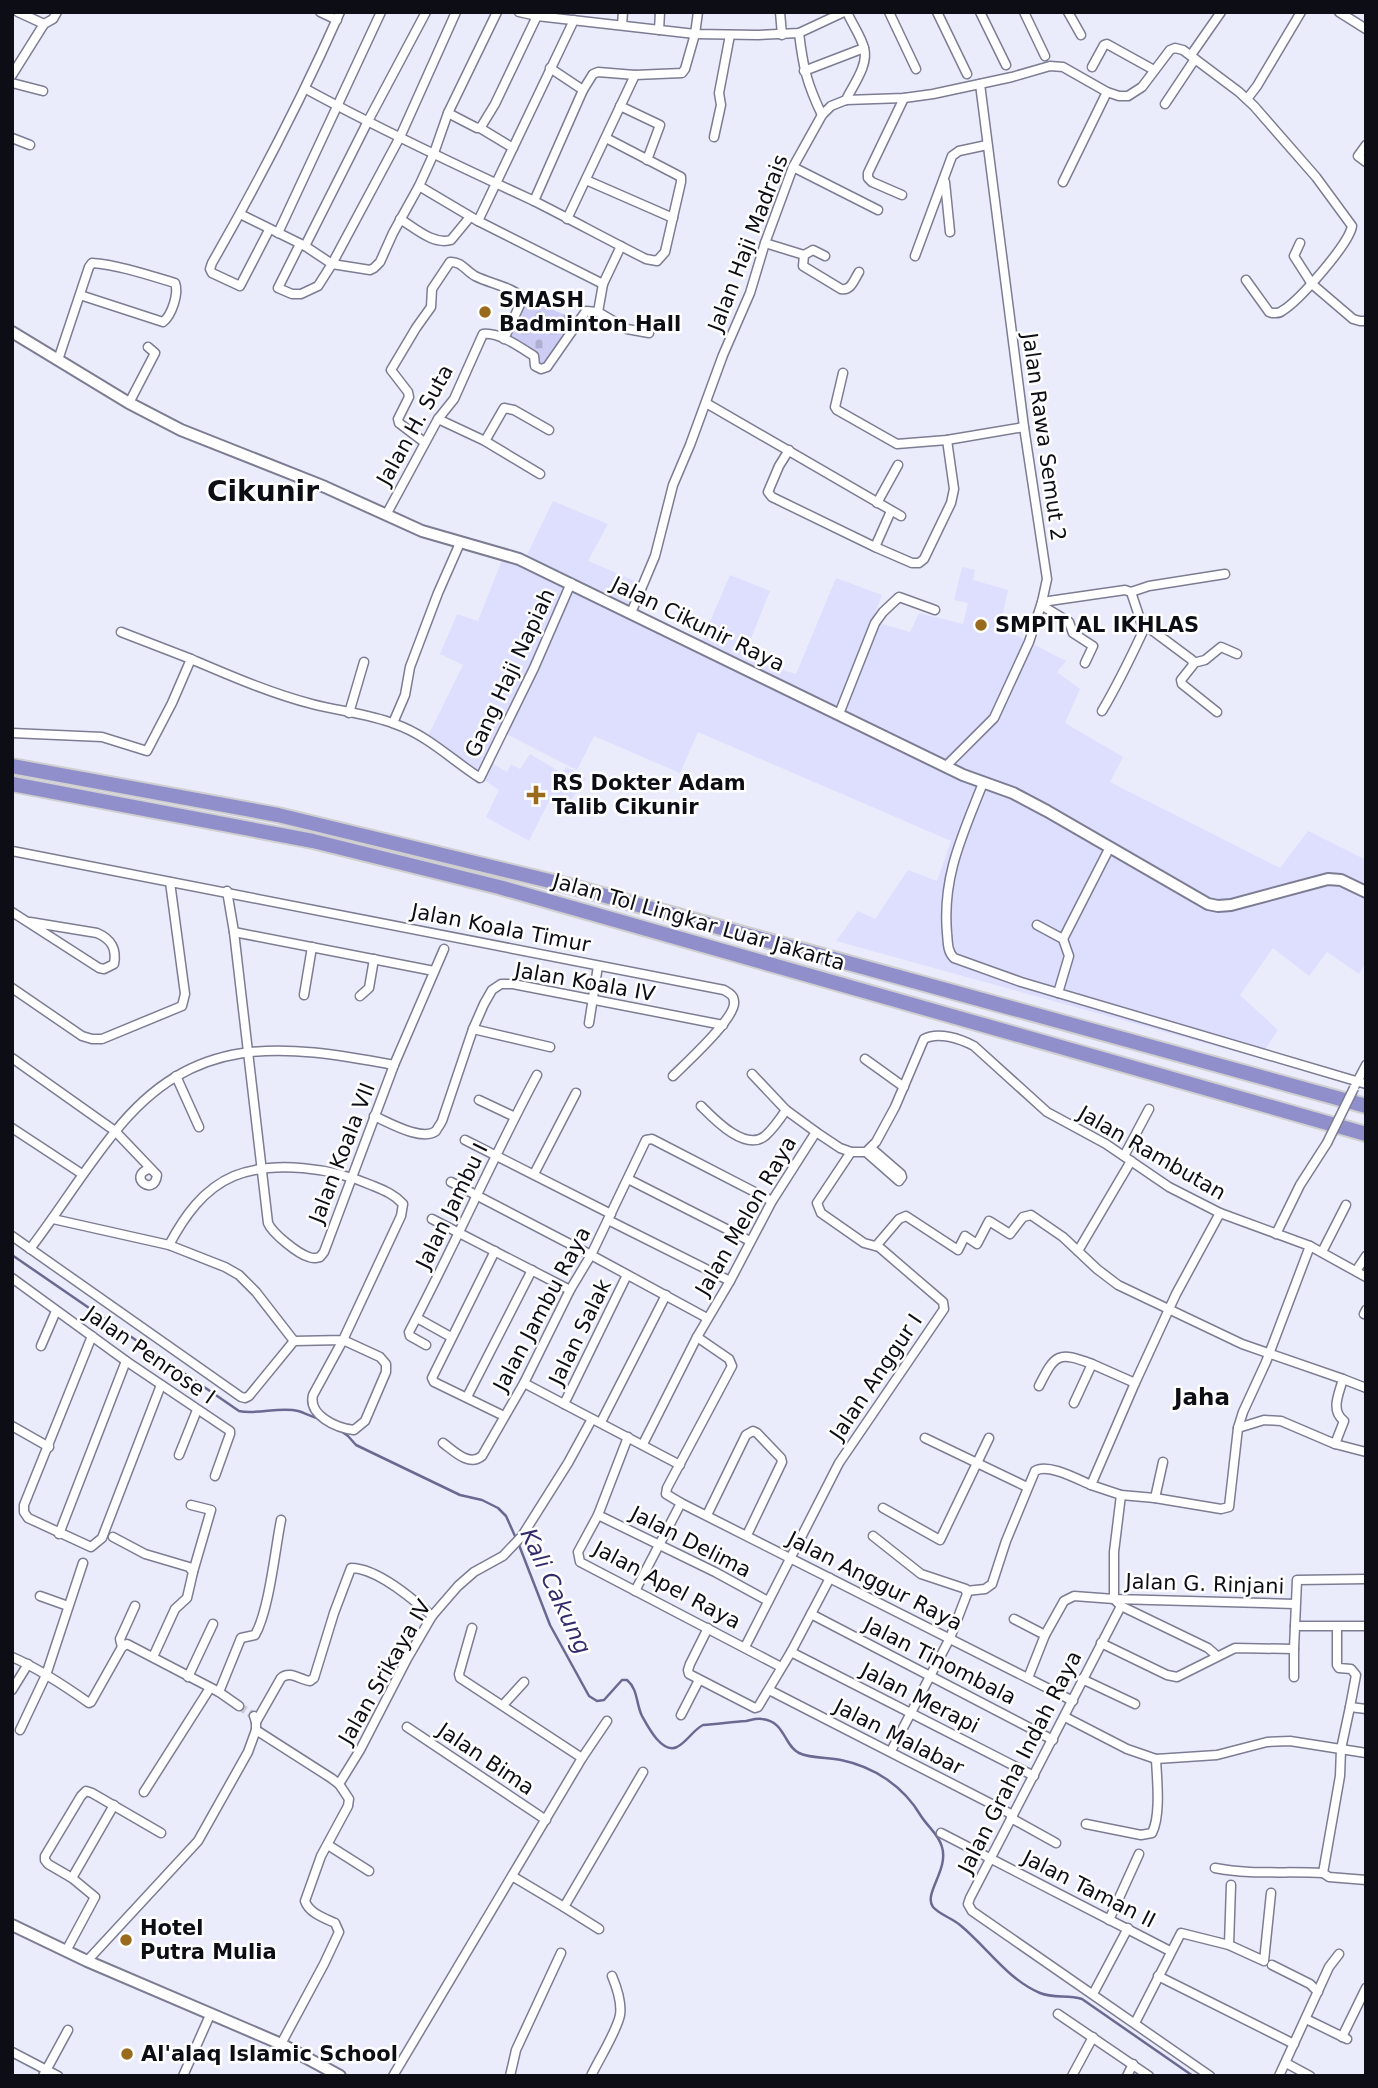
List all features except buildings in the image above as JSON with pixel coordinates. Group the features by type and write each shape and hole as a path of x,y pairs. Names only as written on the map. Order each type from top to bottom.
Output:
{"highway":[{"name":"Jalan Tol Lingkar Luar Jakarta","path":"12,766 278,815 566,885 1366,1106"},
{"name":"Jalan Tol Lingkar Luar Jakarta","path":"12,784 313,841 499,887 1366,1134"}],"street":[{"path":"18,12 44,24"},
{"path":"12,75 44,24 53,19 57,12"},
{"path":"320,12 339,16 306,89 212,263 210,270 216,277 240,286 273,232 338,106 382,12"},
{"path":"426,12 278,288 292,294 316,288 332,264 400,136 456,12"},
{"path":"240,214 303,245 332,264 370,270 374,268 380,262 419,186 448,113 497,12"},
{"path":"519,12 537,16 549,14 574,20 585,17 622,25 695,34 730,35 799,33 845,12 864,48 865,57 862,69 846,100 904,98 980,85 1050,66 1059,66 1119,96 1135,92 1142,87 1172,48 1179,48 1247,99 1316,177 1352,225 1350,236 1312,284 1285,309 1275,314 1269,312 1246,280"},
{"path":"622,25 623,12"},
{"path":"659,30 660,12"},
{"path":"534,201 583,90 593,74 682,73 695,34 698,12"},
{"path":"780,12 782,35"},
{"path":"889,12 916,69"},
{"path":"937,12 967,74"},
{"path":"980,12 1006,65"},
{"path":"1024,12 1045,56"},
{"path":"1068,12 1081,35"},
{"path":"1165,104 1221,12"},
{"path":"1247,99 1301,12"},
{"path":"1339,12 1366,29"},
{"path":"480,128 495,104 537,16"},
{"path":"400,219 441,242 451,240 474,219 496,185 574,20"},
{"path":"799,33 804,71 822,115"},
{"path":"714,137 730,35"},
{"path":"1092,67 1107,44 1154,70"},
{"path":"804,71 864,48"},
{"path":"550,68 583,90"},
{"path":"567,219 635,75"},
{"path":"12,83 43,91"},
{"name":"Jalan Rawa Semut 2","path":"946,766 994,718 1029,642 1047,579 1024,427 980,85"},
{"path":"306,89 646,259 657,261 665,252 681,177 606,138"},
{"path":"1063,182 1107,92"},
{"path":"902,195 872,182 868,173 904,98"},
{"name":"Jalan Haji Madrais","path":"631,613 655,556 673,485 750,293 793,167 822,115 831,106 846,100"},
{"path":"620,106 660,125 648,160"},
{"path":"448,113 513,148"},
{"path":"12,138 30,145"},
{"path":"915,257 952,156 987,145"},
{"path":"1366,145 1358,156 1366,162"},
{"path":"793,167 878,210"},
{"path":"945,179 950,232"},
{"path":"586,180 673,218"},
{"path":"419,186 474,219 603,284"},
{"path":"765,243 804,255 814,250 825,256"},
{"path":"1300,243 1294,256 1312,284 1353,319 1366,321"},
{"path":"598,313 603,284 621,246"},
{"path":"804,255 803,266 841,289 850,287 859,272"},
{"path":"424,443 399,423 398,419 410,397 391,370 431,307 432,289 450,262 456,262 474,275 521,295 523,301 504,339 534,356 535,366 544,369 586,311 598,313 627,329 649,333"},
{"path":"58,360 89,267 93,263 175,283 177,289 168,318 163,322 80,295"},
{"name":"Jalan Cikunir Raya","path":"12,332 129,403 181,430 325,487 422,531 519,559 946,766 1013,793 1208,904 1231,905 1328,879 1341,880 1366,892"},
{"name":"Jalan H. Suta","path":"386,514 438,419 454,399 481,336 488,333 504,339"},
{"path":"129,403 155,353 148,347"},
{"path":"843,373 835,407 838,412 897,444 947,440 1024,427"},
{"path":"706,403 901,516"},
{"path":"485,441 500,412 505,408 514,410 549,430"},
{"path":"438,419 485,441 540,474"},
{"path":"789,450 770,485 769,495 875,547 919,564 924,559 951,503 954,489 947,440"},
{"path":"877,503 898,465"},
{"path":"875,547 891,511"},
{"path":"121,632 270,692 393,723 405,695 413,660 460,543"},
{"path":"1042,604 1125,590 1131,592 1150,586 1225,574"},
{"name":"Gang Haji Napiah","path":"393,723 425,738 480,778 534,668 571,583"},
{"path":"1131,592 1137,615 1146,627 1193,663"},
{"path":"839,715 875,622 883,612 899,597 935,610"},
{"path":"1042,604 1069,622 1073,633 1093,646 1085,663"},
{"path":"1102,711 1146,627"},
{"path":"1217,712 1182,684 1181,680 1193,663 1205,660 1221,647 1237,654"},
{"path":"12,733 102,737 147,751 191,659"},
{"path":"349,713 364,662"},
{"path":"983,783 951,872 947,891 946,920 950,954 954,958 984,970 1359,1084"},
{"path":"1063,939 1110,847"},
{"name":"Jalan Koala Timur","path":"12,851 724,990 735,1000 733,1011 723,1025"},
{"path":"12,988 82,1036 92,1039 108,1037 182,1006 185,995 170,882"},
{"path":"227,891 262,1169"},
{"path":"12,912 99,968 104,969 114,964 116,954 107,937 30,922"},
{"path":"1037,925 1063,939 1069,956 1058,993"},
{"path":"234,932 434,971"},
{"path":"304,995 312,947"},
{"name":"Jalan Koala VII","path":"262,1169 270,1228 304,1255 312,1259 320,1257 394,1065 443,949"},
{"path":"360,996 369,988 374,959"},
{"path":"589,1023 598,965"},
{"name":"Jalan Koala IV","path":"374,1116 416,1134 426,1135 436,1131 442,1121 473,1028 492,990 500,984 513,984 723,1025"},
{"path":"673,1076 723,1025"},
{"path":"473,1028 550,1047"},
{"name":"Jalan Rambutan","path":"904,1087 924,1039 938,1035 974,1046 1047,1112 1169,1187 1220,1213 1310,1246 1366,1277"},
{"path":"30,1249 82,1174 132,1112 176,1076 207,1060 247,1052 323,1052 394,1065"},
{"path":"12,1058 115,1131 149,1169"},
{"path":"752,1074 786,1110 850,1153 869,1150 904,1087 865,1059"},
{"path":"1276,1234 1307,1173 1328,1143 1366,1065"},
{"name":"Jalan Jambu I","path":"417,1318 537,1075"},
{"path":"176,1076 199,1127"},
{"path":"534,1174 576,1093"},
{"path":"479,1100 514,1117"},
{"path":"701,1106 723,1127 741,1138 753,1141 763,1138 786,1110"},
{"path":"1077,1251 1127,1159 1149,1109"},
{"path":"12,1128 82,1174"},
{"name":"Jalan Melon Raya","path":"643,1444 707,1318 730,1281 772,1201 816,1132"},
{"name":"Jalan Jambu Raya","path":"443,1443 465,1458 478,1460 524,1383 570,1290 591,1255 646,1140 652,1139 772,1201"},
{"path":"465,1140 534,1174 730,1281"},
{"name":"Jalan Anggur I","path":"791,1558 839,1463 944,1309 943,1302 876,1246 864,1243 821,1213 817,1203 850,1153"},
{"path":"12,1236 241,1397 249,1396 294,1341 343,1340 380,1357 386,1364 386,1372 365,1421 354,1430 344,1429 314,1412 311,1403 313,1395 343,1340 401,1216 403,1204 397,1197 351,1176 313,1169 262,1169 233,1176 195,1203 169,1245"},
{"path":"628,1179 750,1241"},
{"path":"451,1182 707,1318"},
{"path":"1322,1252 1346,1205"},
{"path":"1091,1485 1170,1309 1220,1213"},
{"path":"876,1246 899,1220 906,1216 958,1250 965,1236 977,1244 989,1221 1010,1234 1027,1214 1048,1226 1118,1285 1231,1339 1366,1388"},
{"path":"53,1219 169,1245 225,1267 239,1275 256,1292 294,1341"},
{"path":"432,1219 570,1290"},
{"path":"873,1535 920,1574 966,1591 985,1589 992,1584 1027,1487 1035,1471 1043,1467 1122,1495 1221,1509 1229,1507 1238,1428 1310,1246"},
{"path":"495,1251 432,1378 434,1382 504,1416"},
{"path":"1356,1271 1366,1255"},
{"path":"467,1396 532,1270"},
{"name":"Jalan Salak","path":"564,1404 627,1275"},
{"name":"Jalan Penrose I","path":"12,1278 126,1361 230,1431 215,1476"},
{"name":"Jalan Srikaya IV","path":"340,1784 432,1616 458,1586 474,1572 488,1566 510,1550 522,1536 597,1420 666,1295"},
{"path":"41,1346 56,1311"},
{"path":"426,1345 410,1336 417,1318 451,1337"},
{"path":"92,1336 24,1505 28,1518 90,1547 102,1538 161,1385"},
{"path":"524,1383 680,1465 732,1366 729,1359 697,1337"},
{"path":"1039,1387 1051,1364 1065,1355 1135,1383"},
{"path":"59,1534 126,1361"},
{"path":"1074,1403 1092,1364"},
{"path":"1335,1444 1344,1421 1337,1416 1335,1408 1343,1379"},
{"path":"179,1455 197,1409"},
{"path":"1238,1428 1264,1419 1281,1422 1335,1444 1366,1452"},
{"path":"12,1426 48,1447"},
{"path":"707,1515 746,1435 753,1431 782,1462 747,1535"},
{"name":"Jalan Apel Raya","path":"628,1437 598,1514 578,1552 580,1562 781,1667"},
{"path":"925,1438 1027,1487"},
{"path":"883,1508 940,1540 989,1438"},
{"path":"1156,1498 1163,1462"},
{"name":"Jalan Anggur Raya","path":"680,1465 666,1494 1073,1701"},
{"path":"1122,1495 1114,1552 1114,1599 1121,1606 1208,1648 1217,1656"},
{"path":"635,1591 681,1503"},
{"path":"153,1657 175,1609 187,1598 211,1510 191,1505"},
{"name":"Jalan Delima","path":"598,1514 768,1601"},
{"path":"219,1692 242,1638 255,1635 259,1627 281,1520"},
{"path":"113,1537 145,1554 189,1567 193,1572"},
{"path":"745,1647 791,1558"},
{"path":"20,1730 46,1675 83,1563"},
{"path":"87,1961 198,1841 248,1752 255,1723 281,1678 285,1674 310,1681 314,1678 351,1568 364,1570 386,1581 432,1616"},
{"path":"1345,1579 1366,1572"},
{"path":"708,1628 688,1670 690,1674 752,1708 758,1707 830,1578"},
{"path":"1294,1676 1297,1580 1366,1579"},
{"path":"891,1751 950,1639 966,1591"},
{"path":"40,1595 68,1606"},
{"name":"Jalan G. Rinjani","path":"1045,1635 1064,1601 1074,1596 1295,1604"},
{"path":"122,1647 120,1639 135,1606"},
{"name":"Jalan Graha Indah Raya","path":"1121,1606 968,1904 972,1911 1210,2076"},
{"name":"Jalan Tinombala","path":"811,1615 1053,1740"},
{"path":"1014,1619 1045,1635 1028,1678"},
{"path":"188,1677 213,1624"},
{"path":"1295,1626 1366,1626"},
{"path":"1323,1873 1340,1776 1341,1749 1356,1675 1351,1669 1339,1668 1337,1665 1337,1627"},
{"path":"472,1628 458,1674 463,1681 582,1758"},
{"path":"1101,1643 1167,1675 1177,1677 1235,1648 1294,1649"},
{"path":"12,1657 28,1664 89,1703 122,1647 127,1644 219,1692 239,1706"},
{"name":"Jalan Merapi","path":"791,1652 1034,1776"},
{"path":"12,1690 28,1664"},
{"path":"1083,1679 1136,1704"},
{"path":"681,1714 699,1680"},
{"path":"503,1705 524,1682"},
{"path":"144,1792 210,1688"},
{"name":"Jalan Malabar","path":"769,1690 891,1751 1056,1843"},
{"path":"1350,1707 1366,1709"},
{"path":"1065,1717 1127,1749 1156,1759 1217,1755 1267,1742 1290,1741 1366,1753"},
{"path":"393,2076 582,1758 607,1721"},
{"path":"255,1723 340,1784 349,1799 348,1806 321,1856 305,1901 312,1912 335,1923 339,1932 281,2044"},
{"name":"Jalan Bima","path":"407,1727 545,1820"},
{"path":"1086,1824 1141,1835 1152,1833 1157,1802 1156,1759"},
{"path":"564,1907 643,1772"},
{"path":"66,1951 95,1897 45,1860 47,1852 84,1793 92,1793 161,1833"},
{"path":"72,1878 114,1805"},
{"name":"Jalan Taman II","path":"940,1833 1170,1951"},
{"path":"328,1845 369,1871"},
{"path":"1108,1920 1139,1854"},
{"path":"1215,1868 1242,1873 1300,1871 1366,1880"},
{"path":"512,1876 599,1929"},
{"path":"1229,1945 1231,1885"},
{"path":"1268,1963 1271,1893"},
{"path":"12,1925 87,1961 281,2044 340,2076"},
{"path":"1093,1994 1128,1928"},
{"path":"1135,2023 1181,1933 1229,1945 1310,1984 1318,1992"},
{"path":"510,2076 516,2050 561,1953"},
{"path":"1279,2076 1329,1967 1339,1954"},
{"path":"591,2076 620,2014 618,1991 612,1976"},
{"path":"1158,1976 1294,2044"},
{"path":"1306,2019 1344,2038 1366,1988"},
{"path":"1058,2014 1149,2076"},
{"path":"183,2076 210,2015"},
{"path":"45,2073 68,2030"},
{"path":"1072,2076 1093,2036"},
{"path":"13,2053 45,2073 58,2076"},
{"path":"1286,2063 1310,2076"},
{"path":"1127,2076 1133,2064"}],"shaded area":[{"path":"553,501 608,524 588,561 645,585 634,608 702,640 730,575 770,591 743,658 796,674 836,578 882,595 872,621 910,632 919,613 963,624 968,603 954,600 962,567 975,570 973,580 1008,590 999,632 1015,635 1066,661 1057,672 1080,689 1065,723 1123,757 1110,782 1280,868 1308,831 1366,860 1366,962 1359,974 1327,952 1309,976 1273,948 1240,995 1278,1030 1259,1058 836,941 858,911 875,919 908,870 937,881 951,841 698,732 680,773 594,736 577,770 500,731 478,776 427,738 463,665 440,654 457,614 478,621 504,555 523,563"},
{"name":"RS Dokter Adam Talib Cikunir","path":"530,754 562,773 566,767 586,778 564,811 549,801 529,841 486,817 499,790 484,780 492,763 507,772 511,764 520,769"}],"green space":[{"path":"527,299 575,319 544,366 508,337"}],"waterway":[{"name":"Kali Cakung","path":"12,1255 239,1411 291,1410 320,1419"},
{"name":"Kali Cakung","path":"341,1431 356,1445 460,1495 482,1500 498,1508 506,1516 550,1625 589,1696 597,1701 604,1700 622,1680 627,1680 635,1692 640,1711 648,1726 666,1747 677,1747 703,1725 762,1719 775,1724 799,1753 854,1763 877,1773 906,1796 941,1843 942,1864 931,1895 931,1902 936,1910 960,1925 1017,1980 1045,1995 1082,1999 1193,2076"}],"tunnel":[{"path":"239,1706 254,1716"}],"place":[{"name":"SMASH Badminton Hall","path":"485,312"},
{"name":"SMPIT AL IKHLAS","path":"981,625"},
{"name":"RS Dokter Adam Talib Cikunir","path":"536,795"},
{"name":"Hotel Putra Mulia","path":"126,1940"},
{"name":"Al'alaq Islamic School","path":"127,2054"}],"district":[{"name":"Cikunir","path":"263,491"},
{"name":"Jaha","path":"1202,1397"}]}
